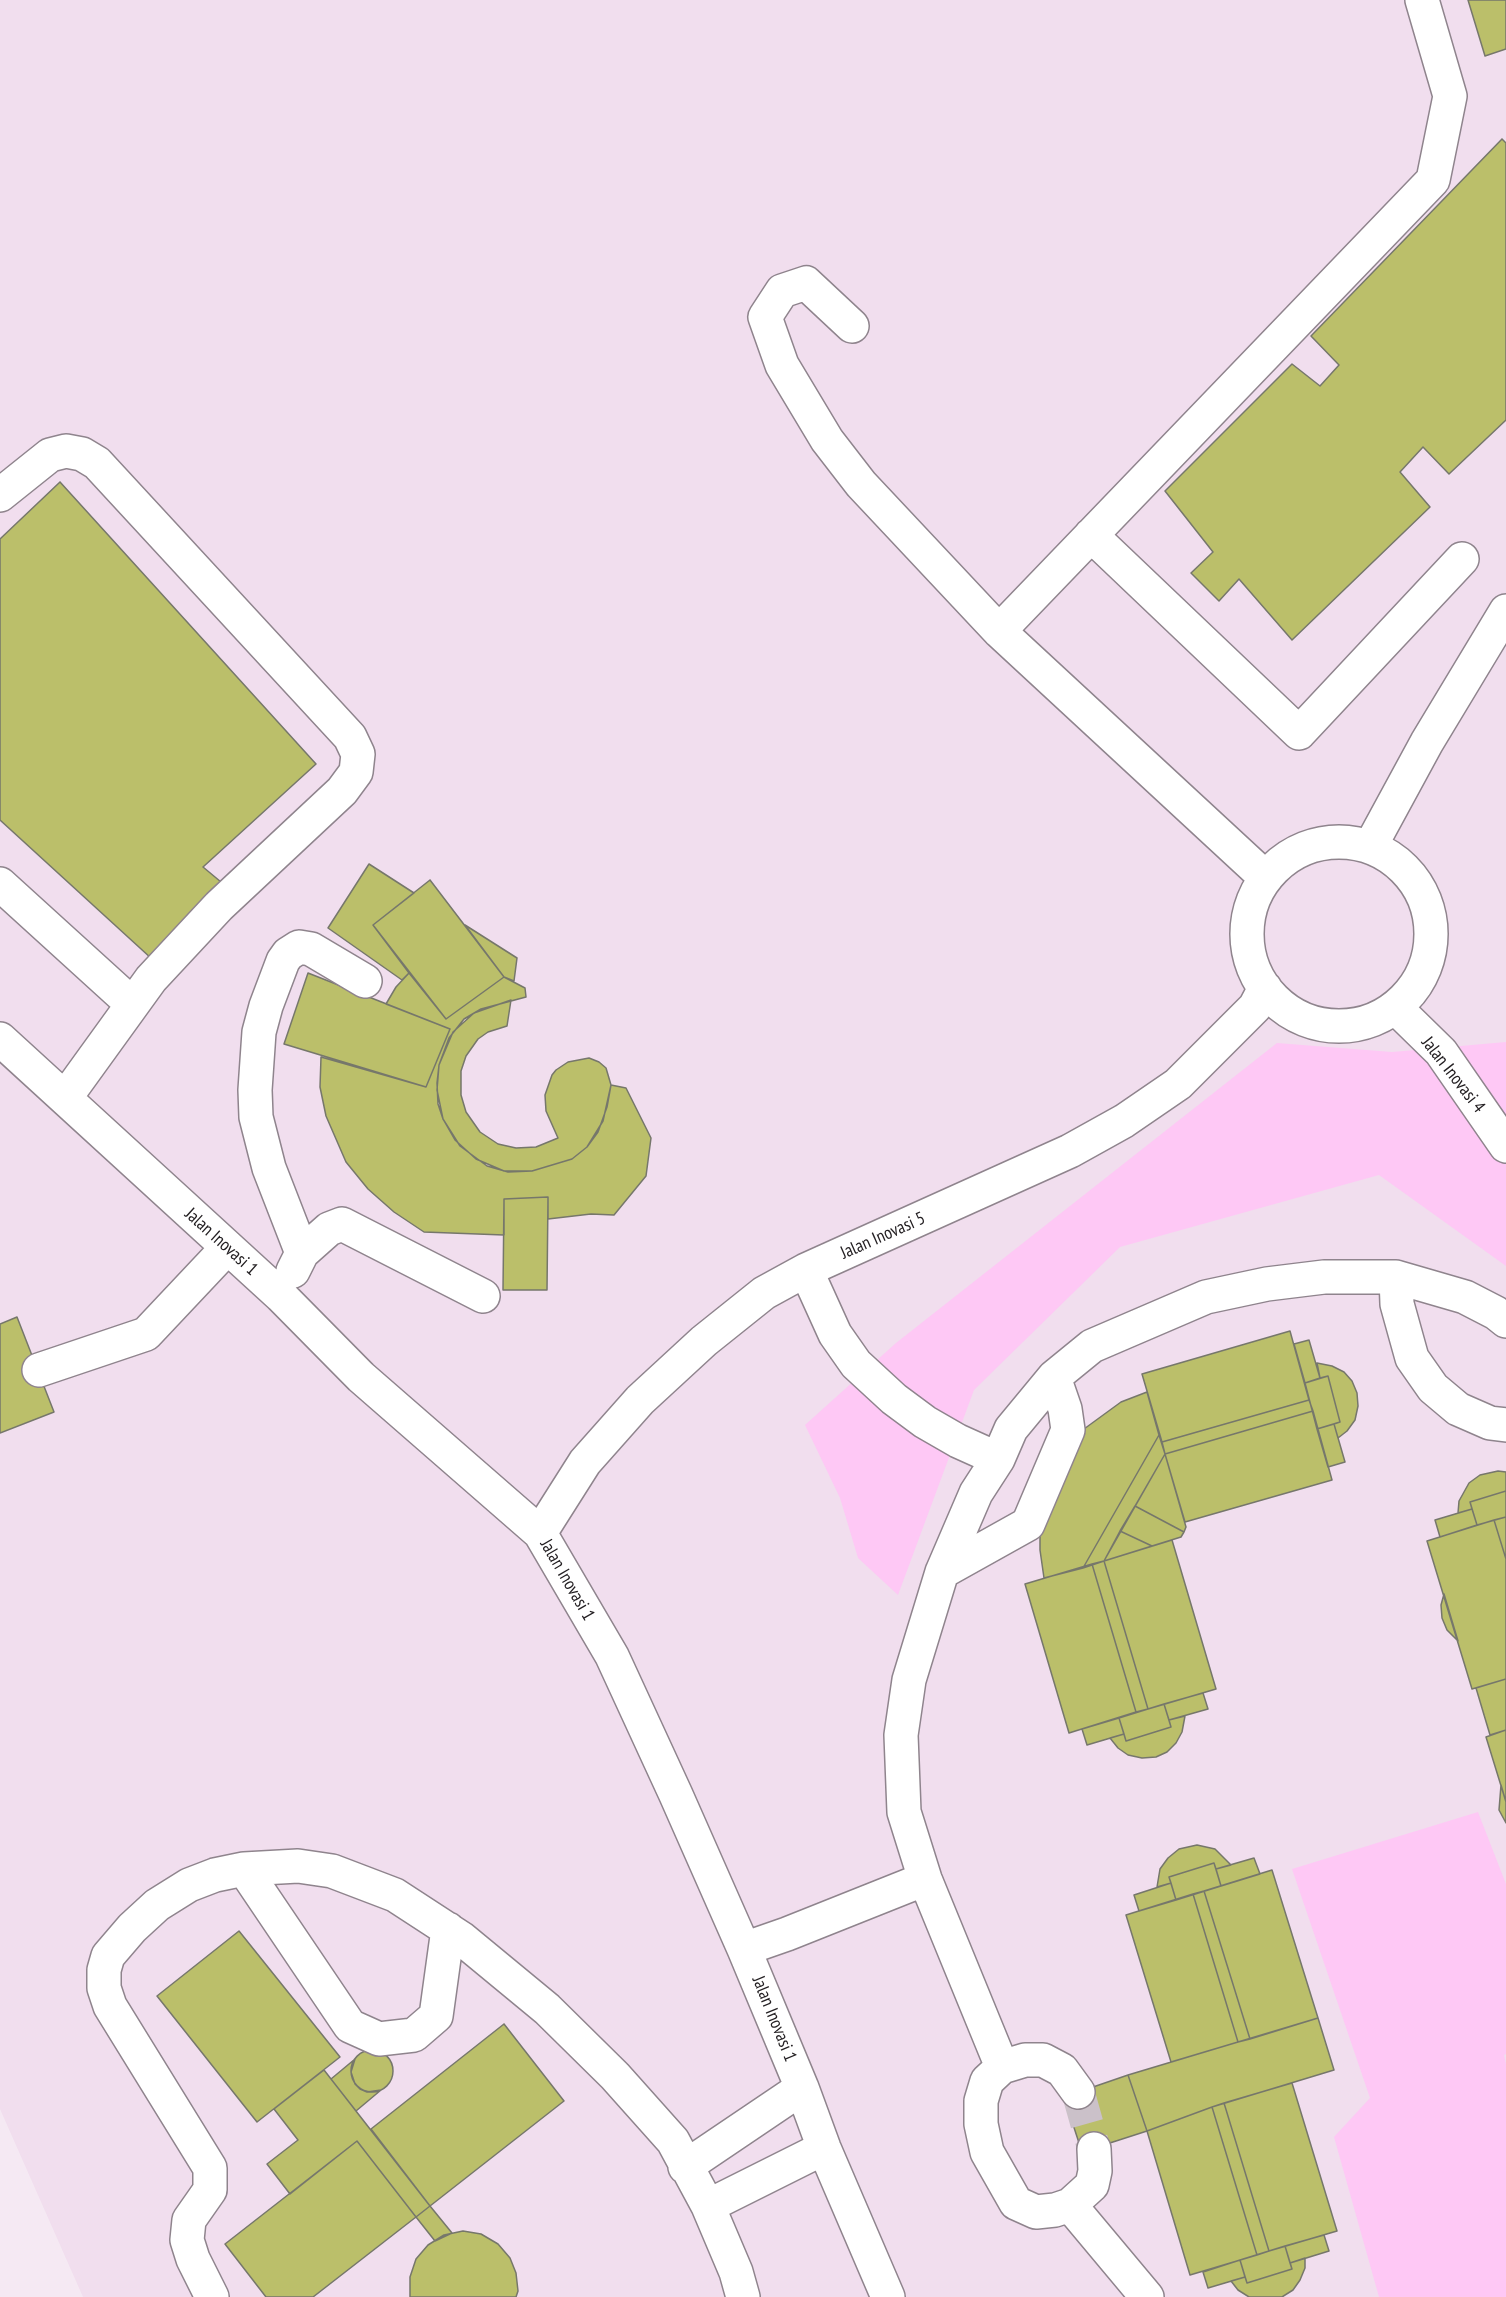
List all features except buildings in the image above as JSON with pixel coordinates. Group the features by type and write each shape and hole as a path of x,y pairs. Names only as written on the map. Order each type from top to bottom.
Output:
{"street":[{"path":"999,631 1433,180 1450,96 1422,0"},
{"path":"852,326 806,283 782,291 765,317 782,365 827,441 861,484 999,631 1266,878"},
{"path":"0,495 50,456 66,451 82,453 97,463 350,737 358,754 356,772 342,791 219,906 151,979 65,1098"},
{"path":"1091,536 1299,733 1462,559"},
{"path":"1370,848 1427,742 1506,611"},
{"path":"1348,842 1370,848 1391,858 1412,878 1426,904 1432,932 1428,961 1415,988 1396,1008 1370,1022 1341,1027 1311,1023 1286,1009 1265,988 1254,968 1248,945 1248,921 1254,899 1266,878 1282,861 1302,850 1324,843 1348,842"},
{"path":"0,884 132,1004"},
{"path":"302,1253 269,1168 256,1117 255,1090 259,1032 274,981 283,961 288,954 299,947 311,949 365,981"},
{"name":"Jalan Inovasi 5","path":"540,1533 585,1462 640,1400 704,1341 764,1293 806,1270 1070,1151 1124,1122 1178,1084 1255,1006 1265,988"},
{"name":"Jalan Inovasi 4","path":"1396,1008 1441,1052 1506,1146"},
{"name":"Jalan Inovasi 1","path":"0,1039 281,1296 361,1377 540,1533 612,1656 676,1795 744,1949 802,2088 824,2148 888,2297"},
{"path":"281,1296 302,1253 329,1228 342,1224 483,1296"},
{"path":"39,1370 146,1334 226,1248"},
{"path":"806,1270 835,1334 856,1364 894,1399 925,1422 958,1441 998,1459"},
{"path":"1396,1276 1397,1304 1412,1358 1433,1388 1458,1409 1490,1423 1506,1425"},
{"path":"1002,2067 925,1878 904,1812 901,1735 909,1680 942,1572 976,1494 998,1459 1011,1429 1054,1377 1092,1346 1206,1297 1267,1284 1324,1277 1396,1276 1465,1297 1496,1313 1506,1321"},
{"path":"942,1572 1028,1524 1068,1430 1065,1408 1054,1377"},
{"path":"212,2297 193,2259 187,2240 189,2220 210,2190 210,2168 110,2006 104,1988 104,1970 108,1956 118,1942 157,1905 189,1885 215,1875 244,1869 298,1866 332,1870 395,1895 448,1929 539,2002 615,2076 673,2141 708,2206 736,2272 743,2297"},
{"path":"244,1869 350,2026 379,2039 414,2035 436,2016 448,1929"},
{"path":"744,1949 925,1878"},
{"path":"1078,2092 1062,2070 1043,2060 1025,2060 1002,2067 987,2081 981,2101 981,2124 987,2152 1016,2203 1036,2212 1070,2205 1092,2185 1095,2171 1094,2149"},
{"path":"685,2167 802,2088"},
{"path":"708,2206 824,2148"},
{"path":"1070,2205 1147,2297"}],"shaded area":[{"path":"0,0 1506,0 1506,2297 83,2297 0,2109"},
{"path":"1506,1042 1506,1266 1379,1175 1120,1247 974,1390 898,1595 858,1558 840,1498 805,1425 896,1343 1277,1043 1392,1052"},
{"path":"1478,1812 1506,1884 1506,2054 1504,2055 1506,2064 1506,2297 1379,2297 1334,2137 1370,2098 1292,1869"}],"tunnel":[{"path":"1078,2092 1094,2149"}]}
